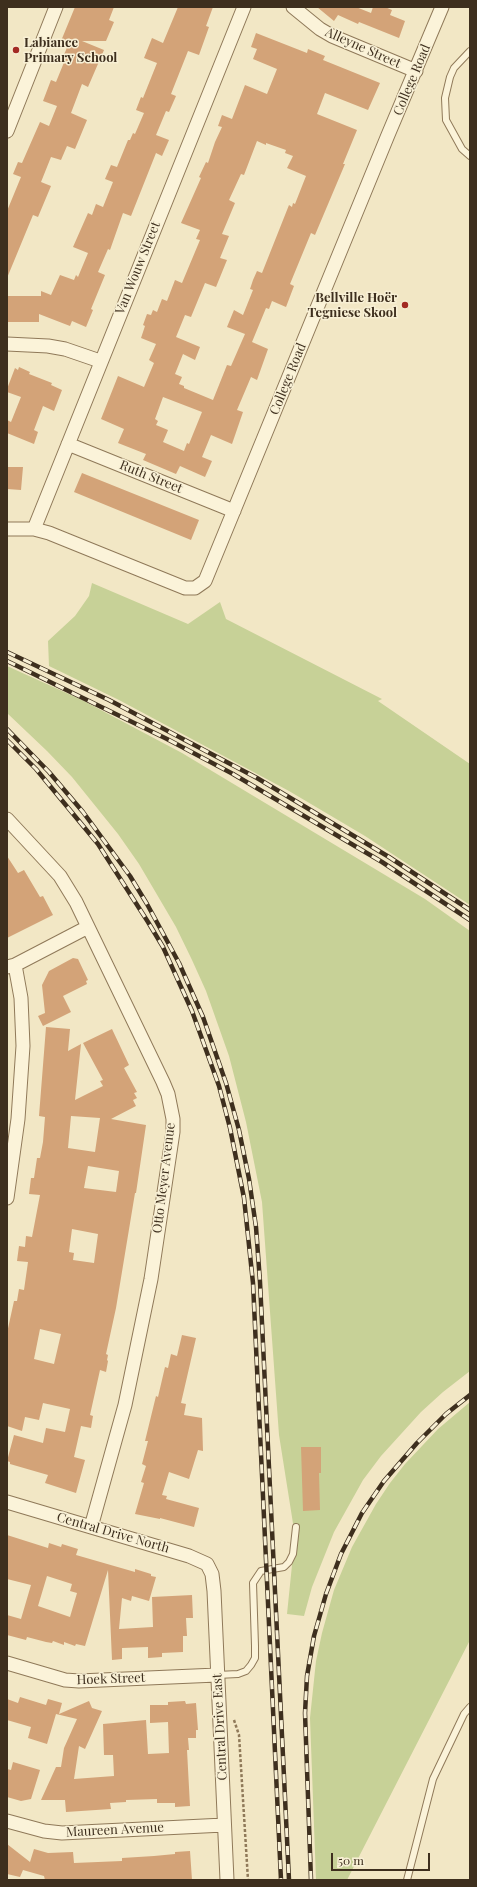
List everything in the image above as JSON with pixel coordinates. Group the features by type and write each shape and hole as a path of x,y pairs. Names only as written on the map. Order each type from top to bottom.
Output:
{"street":[{"path":"7,131 56,7"},
{"name":"Van Wouw Street","path":"34,529 100,361 244,7"},
{"name":"Alleyne Street","path":"293,7 320,29 332,36 416,71"},
{"name":"College Road","path":"7,529 34,529 49,533 180,587 190,588 201,585 208,576 388,135 442,7"},
{"path":"7,344 48,346 65,349 100,361"},
{"name":"Ruth Street","path":"68,444 234,511"},
{"name":"Otto Meyer Avenue","path":"7,819 60,876 76,902 163,1082 171,1106 173,1119 173,1132 151,1279 124,1405 91,1527"},
{"path":"7,1198 18,1119 23,1046 21,998 11,966 88,927"},
{"name":"Central Drive North","path":"7,1502 199,1559 207,1564 212,1574"},
{"name":"Central Drive East","path":"212,1574 227,1880"},
{"name":"Hoek Street","path":"7,1663 65,1680 79,1681 218,1676"},
{"name":"Maureen Avenue","path":"7,1821 25,1827 62,1832 224,1825"}],"lane":[{"path":"470,51 460,61 450,77 445,98 445,110 446,120 462,149 470,156"},
{"path":"218,1676 238,1674 246,1671 255,1658 256,1646 253,1583 256,1576 261,1571 284,1567 290,1562 293,1554 296,1526"},
{"path":"407,1880 433,1779 464,1714 470,1707"}],"path":[{"path":"233,1716 239,1735 248,1880"}],"green space":[{"path":"92,583 188,624 220,602 226,619 382,699 378,701 470,764 470,905 365,836 289,791 119,700 49,666 48,641 75,616 89,596"},
{"path":"7,666 82,700 182,753 425,899 470,931 470,1371 443,1392 421,1412 381,1456 363,1480 334,1532 312,1587 304,1616 287,1614 295,1536 279,1435 262,1202 246,1122 229,1056 206,991 192,960 176,927 139,864 118,834 72,777 7,713"},
{"path":"470,1402 470,1640 347,1880 316,1880 310,1718 316,1661 334,1590 352,1547 376,1504 390,1483 405,1464 438,1429"}],"building":[{"path":"75,7 114,7 109,20 114,22 106,41 82,41 104,50 88,87 82,84 71,113 87,120 75,149 67,146 61,160 51,157 41,182 51,186 38,217 33,215 7,278 7,211 21,177 13,174 18,162 22,163 40,122 49,126 57,106 43,101 51,80 56,82 65,60 62,59 70,41 61,41"},
{"path":"178,7 213,7 206,26 209,27 199,55 188,51 171,94 176,96 169,112 166,111 156,135 169,140 162,156 156,153 131,216 123,213 110,250 108,249 98,272 105,275 91,309 93,310 86,327 72,321 70,326 39,314 39,322 7,322 7,296 41,296 41,291 51,295 60,275 74,280 76,275 78,277 88,253 73,247 88,213 92,215 96,204 103,207 113,182 105,179 111,165 117,167 128,140 130,140 133,133 135,134 144,113 136,110 141,97 143,98 157,63 144,58 152,38 163,43"},
{"path":"317,7 356,7 371,13 373,7 385,7 392,10 390,15 405,21 399,38 359,22 358,24 338,15 334,21"},
{"path":"256,33 307,53 308,49 325,56 323,60 380,83 368,110 325,93 317,114 357,130 343,164 345,164 315,235 311,233 290,284 294,286 286,307 272,301 269,309 266,308 252,342 268,349 257,380 251,377 237,410 243,412 232,444 211,435 202,457 212,461 205,477 180,466 176,474 143,460 146,454 118,443 124,429 101,419 118,376 144,387 154,363 149,360 156,344 141,338 145,326 143,325 147,314 151,315 153,310 157,312 162,299 167,301 175,280 182,283 200,240 196,239 200,230 181,223 201,178 199,177 206,162 208,163 222,127 218,126 222,115 232,119 245,85 267,94 277,69 253,59 257,49 251,47","holes":["257,141 286,150 285,153 293,156 287,168 306,176 295,204 293,203 292,207 289,205 262,273 257,271 250,289 253,290 243,315 234,310 227,327 245,334 231,366 227,365 213,400 184,388 184,386 179,384 182,377 175,374 183,354 195,360 200,347 176,337 185,315 191,317 205,283 216,287 227,260 220,258 229,236 222,234 235,203 229,200 241,174 244,175","163,397 202,412 189,444 187,443 184,451 163,442 168,430 156,425 158,421 155,419"]},
{"path":"19,367 30,372 29,374 52,383 51,385 62,390 54,411 43,406 34,430 38,432 34,444 7,433 7,420 11,422 21,397 7,392 7,389 15,368 18,370"},
{"path":"7,467 23,467 21,490 7,489"},
{"path":"82,473 199,520 191,540 74,492"},
{"path":"7,856 18,873 24,870 40,897 43,896 53,915 7,938"},
{"path":"73,958 78,959 88,980 86,981 87,984 63,996 71,1012 43,1026 38,1016 45,1013 42,985 49,971"},
{"path":"46,1027 70,1029 68,1051 81,1044 75,1100 103,1086 100,1081 103,1080 83,1043 112,1029 129,1065 124,1068 137,1092 134,1093 137,1098 133,1100 136,1106 111,1119 146,1125 116,1308 106,1354 108,1355 108,1361 106,1372 100,1370 90,1415 93,1416 91,1428 81,1426 74,1457 85,1460 76,1493 45,1483 48,1475 10,1464 10,1462 7,1461 14,1435 43,1443 46,1428 65,1432 70,1409 43,1403 39,1420 25,1417 22,1431 7,1426 7,1333 14,1301 17,1301 19,1289 24,1290 28,1262 17,1261 19,1246 25,1247 26,1236 32,1237 40,1195 29,1194 31,1178 34,1178 37,1158 40,1158 43,1142 45,1117 39,1116","holes":["71,1116 100,1118 95,1152 68,1148","88,1166 119,1171 116,1192 84,1188","72,1229 98,1234 94,1263 73,1260 74,1253 69,1252","40,1329 61,1334 54,1364 34,1359"]},
{"path":"182,1335 196,1338 181,1403 186,1404 184,1415 202,1418 203,1451 198,1450 189,1479 169,1472 162,1495 167,1496 166,1499 199,1508 194,1527 160,1518 135,1514 144,1483 141,1482 146,1466 142,1464 148,1441 145,1441 156,1396 158,1397 165,1367 168,1368 171,1354 177,1356"},
{"path":"301,1447 321,1447 321,1473 319,1473 320,1510 303,1511"},
{"path":"7,1535 48,1548 49,1543 61,1547 62,1544 78,1549 76,1555 135,1572 135,1569 151,1574 151,1576 156,1577 149,1601 132,1596 131,1601 122,1598 119,1629 153,1627 152,1597 192,1595 193,1618 186,1618 187,1636 183,1636 183,1652 162,1653 162,1657 148,1658 148,1647 122,1648 122,1659 112,1660 108,1570 85,1646 76,1644 75,1646 64,1642 64,1645 53,1641 52,1643 27,1637 26,1640 7,1635 7,1615 21,1619 31,1585 7,1579","holes":["47,1576 72,1584 70,1591 77,1593 70,1617 38,1606"]},
{"path":"20,1697 46,1705 48,1699 62,1703 59,1714 89,1701 92,1708 102,1711 85,1749 79,1746 74,1779 114,1776 113,1755 104,1755 103,1724 146,1720 148,1754 169,1753 168,1722 150,1723 150,1705 168,1705 168,1702 185,1701 186,1704 196,1703 198,1730 196,1730 196,1738 188,1738 189,1750 187,1750 190,1806 175,1807 175,1803 157,1803 157,1799 126,1800 126,1802 110,1803 111,1809 66,1812 65,1800 41,1800 56,1767 61,1767 64,1748 77,1719 56,1714 47,1744 28,1738 31,1727 7,1720 7,1699 18,1703"},
{"path":"13,1762 40,1770 31,1799 21,1801 7,1797 7,1769 11,1770"},
{"path":"7,1844 30,1862 34,1849 48,1853 73,1852 74,1863 122,1861 122,1858 175,1854 175,1852 190,1851 192,1880 45,1880 44,1876 23,1870 20,1877 7,1874"}],"railway":[{"path":"7,652 109,700 257,778 389,857 470,910"},
{"path":"7,661 167,739 233,774 382,862 470,920"},
{"path":"7,729 49,772 83,812 130,876 147,904 179,963 203,1017 226,1083 239,1130 249,1179 256,1227 260,1282 289,1880"},
{"path":"7,740 36,769 98,844 163,947 192,1011 219,1086 230,1128 244,1198 253,1283 281,1880"},
{"path":"311,1880 305,1713 307,1676 314,1636 326,1594 341,1554 362,1513 384,1481 417,1443 446,1414 470,1395"}],"place":[{"name":"Labiance Primary School","path":"16,50"},
{"name":"Bellville Hoër Tegniese Skool","path":"405,305"}]}
